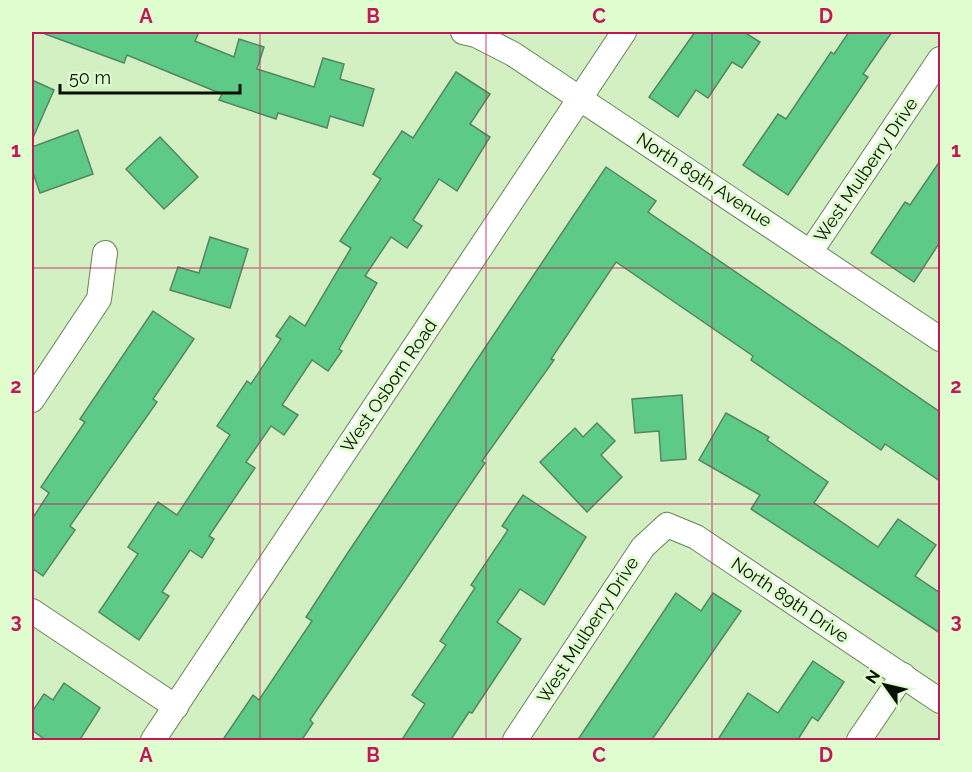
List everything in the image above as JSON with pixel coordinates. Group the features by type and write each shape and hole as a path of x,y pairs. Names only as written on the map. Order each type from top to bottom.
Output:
{"street":[{"name":"North 89th Avenue","path":"463,32 497,45 580,98 811,250 940,339"},
{"name":"West Osborn Road","path":"153,741 624,32"},
{"name":"West Mulberry Drive","path":"811,250 940,59"},
{"path":"32,400 99,299 105,252"},
{"name":"West Mulberry Drive","path":"515,741 644,547 667,525"},
{"name":"North 89th Drive","path":"667,525 696,537 940,701"},
{"path":"32,611 176,707"},
{"path":"859,741 903,675"}],"building":[{"path":"45,32 199,32 195,41 234,57 239,39 264,47 257,69 314,87 323,58 344,64 340,79 374,89 363,126 330,116 327,128 278,113 276,119 219,100 222,94 127,55 124,63 45,34"},
{"path":"695,32 744,32 760,42 742,68 732,62 708,98 696,90 678,117 649,97"},
{"path":"849,32 892,32 863,74 868,77 788,195 743,165 778,114 786,119 831,52 834,54"},
{"path":"456,72 490,94 470,124 490,137 457,191 439,179 413,220 422,226 407,248 391,237 365,276 377,283 339,349 342,351 328,371 312,360 282,405 298,415 284,435 271,426 246,462 255,468 209,536 214,539 202,558 190,550 162,592 169,596 139,640 99,612 138,554 128,547 158,502 177,515 230,435 217,426 247,381 251,384 281,339 276,336 290,316 305,326 351,248 340,241 381,179 373,174 402,131 413,138"},
{"path":"32,80 54,90 32,140"},
{"path":"78,130 93,174 40,193 32,170 32,147"},
{"path":"160,137 198,177 164,209 126,169"},
{"path":"940,161 940,242 914,282 871,253 905,202 910,205"},
{"path":"606,167 656,201 648,212 940,412 940,481 885,444 881,450 751,360 753,356 616,262 551,359 554,360 482,461 485,463 310,720 313,723 301,741 222,741 253,695 259,700 312,621 306,617"},
{"path":"210,237 248,249 230,308 170,290 178,267 199,273"},
{"path":"153,311 194,339 153,399 157,402 70,526 75,530 43,576 32,568 32,519 49,493 41,487 85,422 80,419"},
{"path":"682,395 686,459 661,461 659,431 635,433 632,399"},
{"path":"726,413 769,437 767,440 828,482 814,503 878,547 898,519 936,545 915,576 940,593 940,633 751,509 760,495 699,460"},
{"path":"597,423 615,441 601,455 622,477 587,512 540,462 575,428 583,437"},
{"path":"523,495 586,537 544,605 520,589 497,622 521,639 472,713 469,712 450,741 401,741 425,704 412,695 446,645 440,641 475,588 471,585 508,530 502,526"},
{"path":"676,593 701,611 713,593 741,611 651,741 577,741"},
{"path":"813,661 844,682 818,721 812,717 797,741 717,741 748,693 778,713"},
{"path":"64,683 100,708 79,741 47,741 32,730 32,712 44,694 53,700"}]}
